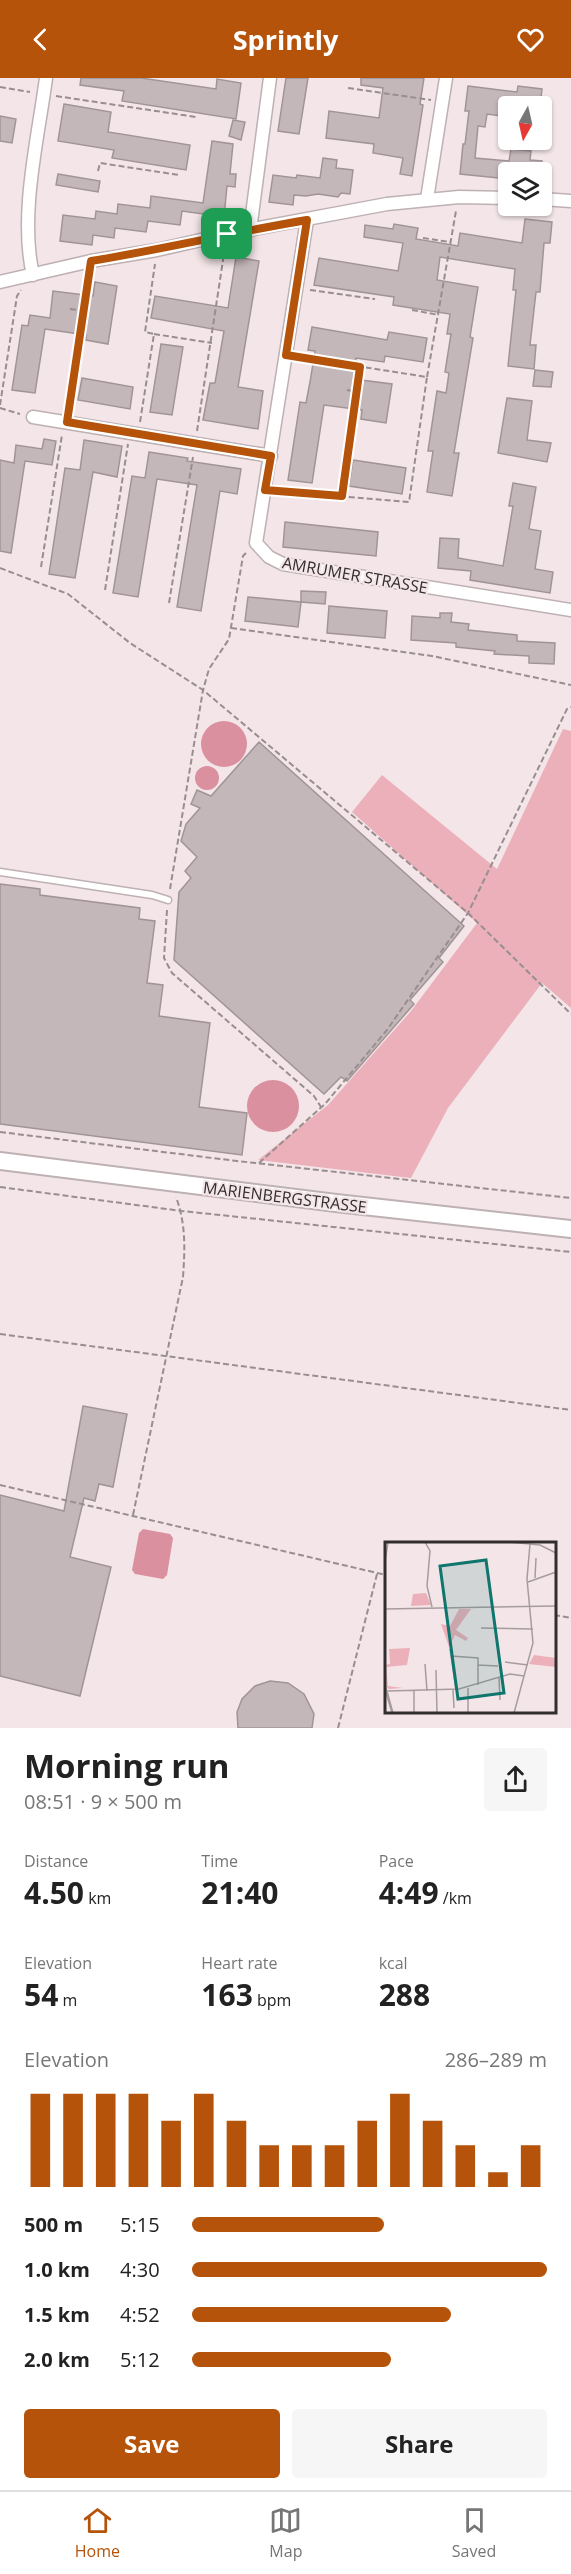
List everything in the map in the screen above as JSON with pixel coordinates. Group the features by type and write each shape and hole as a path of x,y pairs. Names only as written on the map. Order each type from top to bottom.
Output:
{"main road":[{"name":"MARIENBERGSTRASSE","path":"0,1161 571,1229"}],"street":[{"path":"33,274 27,239 29,206 46,78"},
{"path":"250,230 270,78"},
{"path":"427,199 446,78"},
{"path":"0,282 91,261 387,204 459,197 498,198"},
{"path":"552,200 571,201"},
{"path":"256,543 307,220"},
{"path":"33,417 271,456"},
{"name":"AMRUMER STRASSE","path":"256,543 269,557 282,564 571,610"}],"lane":[{"path":"0,872 152,895 168,900"}],"path":[{"path":"0,87 196,117"},
{"path":"348,88 443,101"},
{"path":"98,171 100,163 179,176"},
{"path":"265,490 409,502 427,377 459,197"},
{"path":"169,603 212,343 227,234"},
{"path":"423,238 450,242"},
{"path":"157,250 145,332 212,343"},
{"path":"41,567 63,433 67,422 91,261"},
{"path":"33,274 17,296 0,406 33,417"},
{"path":"297,288 375,299"},
{"path":"70,309 84,311"},
{"path":"412,310 439,315"},
{"path":"105,590 154,334"},
{"path":"286,355 427,377"},
{"path":"342,496 360,367"},
{"path":"347,390 357,392"},
{"path":"202,400 209,402"},
{"path":"256,543 243,556 229,639 209,669 203,690 168,900 164,958 172,973 314,1096 321,1107"},
{"path":"0,568 69,594 130,643 203,690 468,914 571,1014"},
{"path":"231,628 432,656 571,685"},
{"path":"260,1163 321,1107 387,1030 468,914 567,709 571,707"},
{"path":"0,1132 571,1198"},
{"path":"133,1515 183,1277 186,1245 182,1211 171,1183"},
{"path":"0,1187 182,1211 571,1252"},
{"path":"0,1334 571,1410"},
{"path":"0,1485 385,1575"},
{"path":"338,1728 378,1573"},
{"path":"556,1615 571,1618"}],"shaded area":[{"path":"224,721 240,728 247,744 240,760 224,767 208,760 201,744 208,728"},
{"path":"563,729 571,731 571,1008 542,983 448,1108 411,1178 258,1160 328,1105 411,1011 477,923 352,812 382,775 497,869"},
{"path":"207,766 215,770 219,778 215,786 207,790 199,786 195,778 199,770"},
{"path":"268,1080 278,1080 292,1087 299,1106 292,1125 278,1132 268,1132 258,1128 251,1121 247,1111 247,1101 251,1091 258,1084"},
{"path":"143,1529 170,1534 173,1538 167,1575 163,1579 135,1574 132,1570 139,1533"}],"building":[{"path":"81,78 141,78 216,89 217,79 241,83 236,119 122,101 124,91 80,85"},
{"path":"286,78 308,78 299,134 278,131"},
{"path":"361,78 424,78 420,104 423,105 412,176 400,174 403,158 373,153 374,144 326,138 329,111 379,118 383,88 361,85"},
{"path":"468,86 517,92 518,86 542,89 541,96 498,96 498,116 487,114 485,127 478,126 475,158 509,161 511,150 521,150 531,151 530,160 542,162 498,162 498,178 460,174 469,111 465,111"},
{"path":"64,104 111,112 108,132 190,145 186,170 112,158 114,150 58,141"},
{"path":"0,116 16,119 12,143 0,141"},
{"path":"233,120 245,122 241,140 229,136"},
{"path":"212,141 233,144 230,174 236,174 235,187 227,186 224,217 182,211 180,225 148,221 146,232 115,228 114,238 93,235 92,245 60,241 63,215 95,219 96,211 117,214 118,204 150,208 151,196 203,203"},
{"path":"323,158 337,160 336,168 353,170 350,194 341,193 338,197 318,194 294,195 293,205 269,202 273,175 320,178"},
{"path":"58,174 100,181 98,192 56,185"},
{"path":"525,219 552,222 550,243 544,243 540,292 536,292 530,345 536,345 534,369 508,366 516,290 513,290 515,269 440,257 437,280 478,287 470,337 473,338 454,453 459,453 452,496 427,492 433,451 428,451 437,391 446,393 449,373 445,372 451,334 447,334 450,314 393,305 394,297 314,285 319,258 398,271 403,243 364,237 365,225 393,229 394,224 418,228 416,239 458,246 460,233 522,243"},
{"path":"236,257 259,261 238,387 263,391 258,429 203,420 210,383 215,383 224,331 151,318 155,296 228,308"},
{"path":"95,282 117,286 108,344 86,340 86,335 45,329 35,393 12,390 22,325 28,326 30,315 50,318 53,291 93,296"},
{"path":"312,327 387,340 389,332 427,338 423,362 385,356 384,362 356,358 353,379 392,384 386,423 361,419 362,410 324,405 312,483 288,480 300,402 306,403 315,351 308,350"},
{"path":"161,344 183,347 172,415 150,412"},
{"path":"535,370 553,372 551,387 533,386"},
{"path":"82,378 133,387 130,409 78,400"},
{"path":"507,398 532,401 527,440 551,443 547,462 498,453"},
{"path":"44,439 56,441 52,465 25,461 11,553 0,551 0,460 14,463 16,445 42,449"},
{"path":"84,440 122,446 117,477 93,472 75,578 49,574 65,468 80,470"},
{"path":"149,452 188,458 187,461 241,469 237,494 220,491 201,611 177,607 197,485 157,479 138,597 113,593 132,476 145,478"},
{"path":"353,460 406,468 402,494 349,486"},
{"path":"513,483 536,487 529,529 541,531 535,569 553,572 550,593 470,580 471,571 438,568 440,538 459,539 458,558 503,566 513,506 509,506"},
{"path":"285,522 378,532 376,556 283,547"},
{"path":"301,591 326,592 325,604 301,602"},
{"path":"248,597 301,602 298,627 245,621"},
{"path":"329,606 387,611 385,638 327,633"},
{"path":"440,613 452,613 451,622 469,624 468,630 517,635 517,641 555,643 554,664 529,663 529,656 494,654 495,651 456,647 456,643 411,640 412,616 440,618"},
{"path":"259,742 464,926 439,958 443,962 410,1000 414,1004 347,1081 341,1077 324,1094 174,960 179,892 191,878 185,871 197,857 181,841 186,824 200,808 191,804 197,790 211,796"},
{"path":"0,884 40,889 40,895 140,908 139,919 155,921 147,983 163,985 159,1016 210,1023 199,1107 247,1113 242,1155 0,1124"},
{"path":"83,1406 127,1414 113,1487 99,1484 95,1501 84,1498 70,1557 111,1567 80,1696 0,1676 0,1495 64,1511"},
{"path":"270,1681 288,1683 304,1694 314,1714 312,1728 238,1728 237,1712 242,1699 255,1686"}],"route":[{"path":"307,220 286,355 360,367 342,496 265,490 271,456 67,422 91,261 157,250 227,234 307,220"}]}
